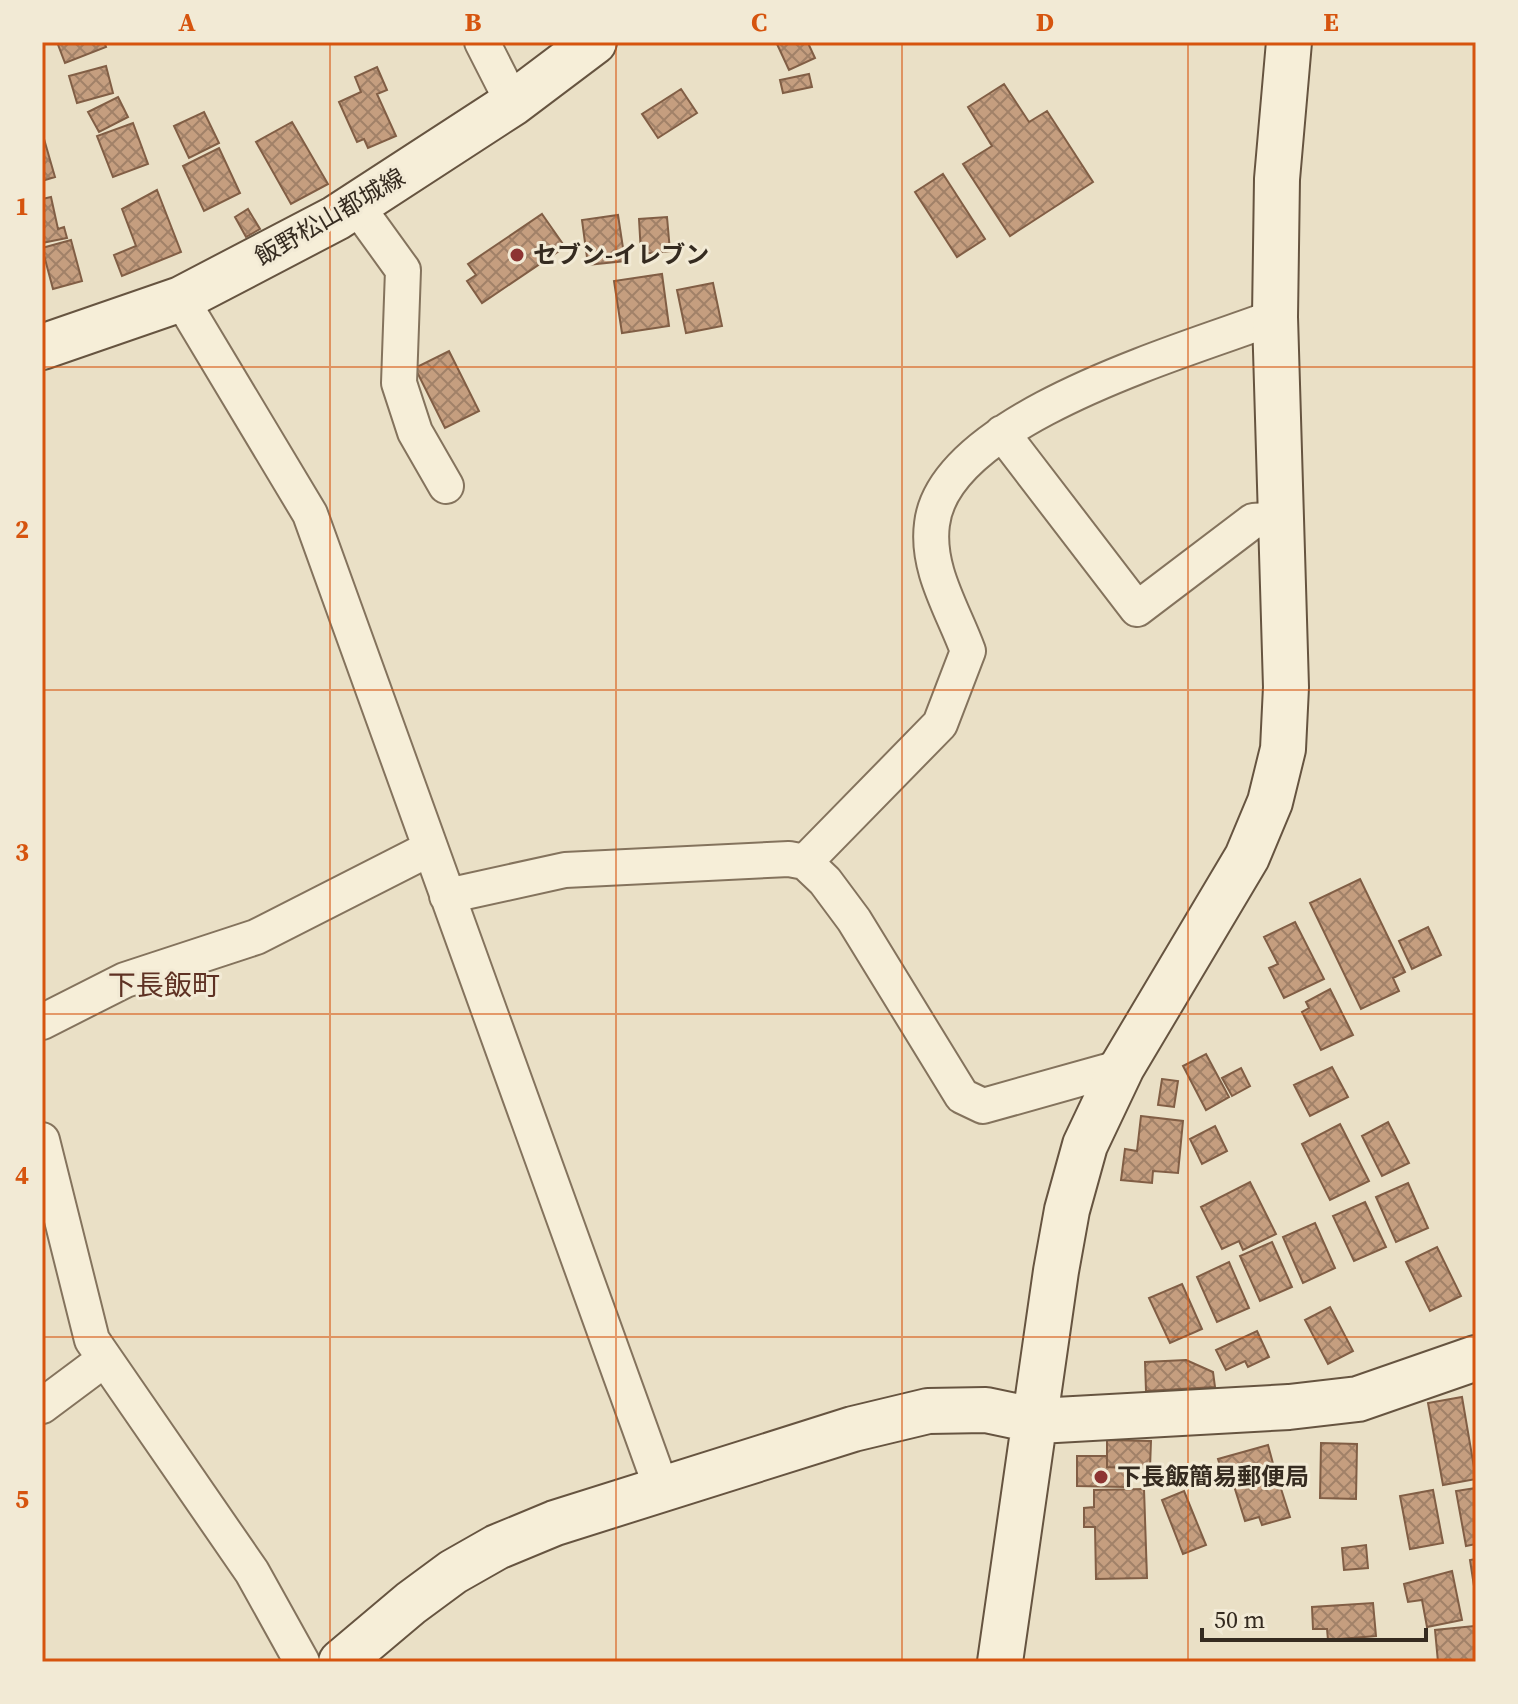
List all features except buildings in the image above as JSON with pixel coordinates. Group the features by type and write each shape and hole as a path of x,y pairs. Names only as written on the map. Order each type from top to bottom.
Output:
{"street":[{"path":"482,42 513,103"},
{"name":"飯野松山都城線","path":"42,347 181,299 356,205 513,103 594,42"},
{"path":"1000,1662 1067,1210 1085,1145 1122,1067 1247,857 1270,802 1283,749 1286,687 1275,317 1277,179 1289,42"},
{"path":"356,205 403,270 399,383 415,432 446,486"},
{"path":"181,299 310,514 661,1487"},
{"path":"805,862 940,724 953,699 968,651 938,582 932,551 932,523 941,490 971,458 1002,433 1065,396 1275,317"},
{"path":"1002,433 1137,609 1253,521 1281,519"},
{"path":"42,1022 125,980 256,937 429,849"},
{"path":"447,896 565,870 789,859 805,862 825,881 854,920 962,1096 983,1106 1122,1067"},
{"path":"42,1140 92,1340 252,1572 302,1662"},
{"path":"341,1662 453,1572 497,1547 555,1523 661,1487 853,1429 928,1411 986,1410 1038,1421 1289,1407 1358,1399 1476,1358"},
{"path":"42,1406 105,1359"}],"place":[{"name":"セブン-イレブン","path":"517,255"},
{"name":"下長飯簡易郵便局","path":"1101,1477"}],"district":[{"name":"下長飯町","path":"164,985"}]}
